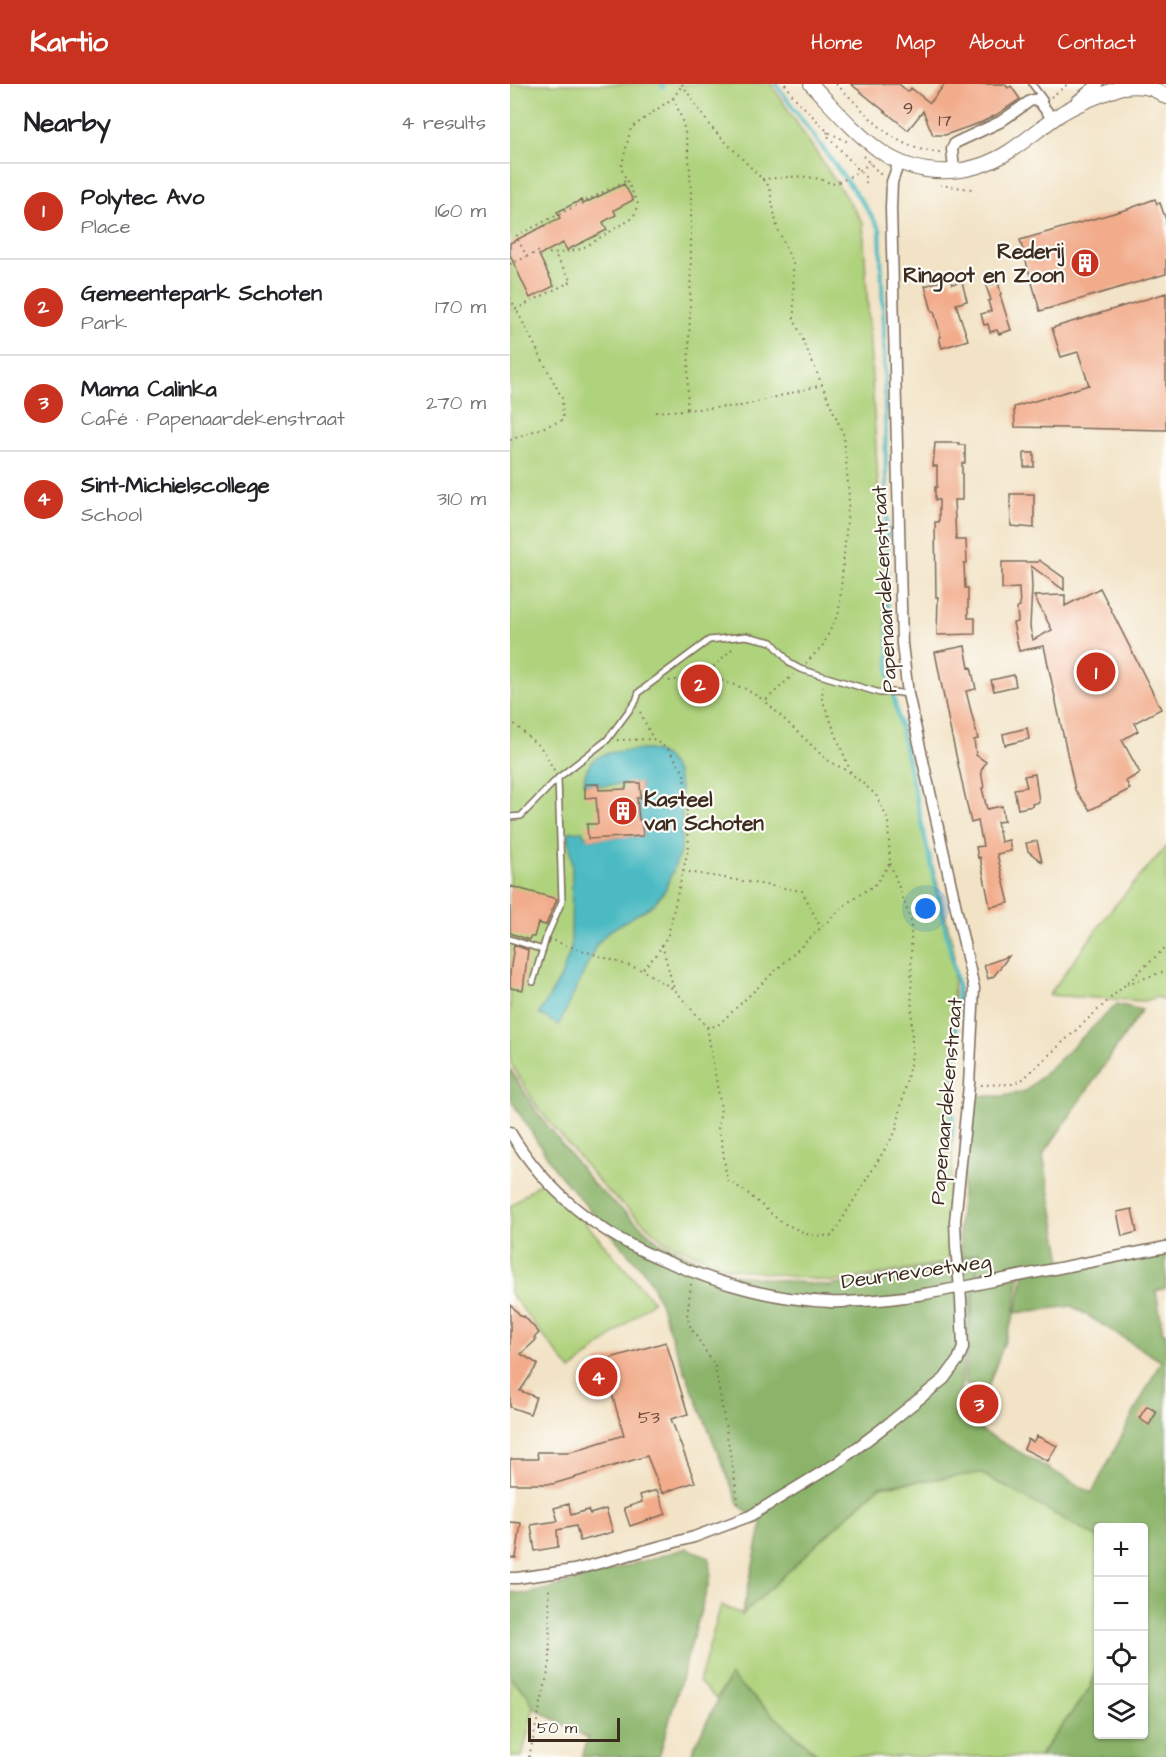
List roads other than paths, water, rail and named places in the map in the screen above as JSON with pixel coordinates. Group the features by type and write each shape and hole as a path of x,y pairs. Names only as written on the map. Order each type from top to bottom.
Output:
{"street":[{"path":"811,84 864,138 881,152 914,168 932,171 973,168 992,161 1081,103 1126,85 1150,87 1166,97"},
{"path":"1058,117 1098,84"},
{"path":"954,171 952,149 955,143 1000,122 1034,99 1040,101 1058,117"},
{"name":"Papenaardekenstraat","path":"510,1578 574,1570 694,1537 750,1516 837,1463 944,1379 958,1360 963,1348 955,1221 969,1085 975,988 904,694 891,267 892,182 898,162"},
{"name":"Deurnevoetweg","path":"510,1132 546,1182 581,1214 614,1236 652,1256 717,1282 772,1296 832,1303 887,1299 960,1288 1166,1247"}],"lane":[{"path":"1032,84 1058,117"},
{"path":"510,817 521,816 558,778 607,740 636,701 639,692 709,640 746,636 772,642 791,664 801,669 879,693 904,694"},
{"path":"533,982 546,938 562,901 558,778"},
{"path":"510,939 543,950"}],"water":[{"path":"649,750 666,757 676,772 682,811 681,850 665,890 653,905 609,931 597,944 559,1025 539,1014 560,979 571,949 572,861 568,832 583,831 584,836 588,839 643,836 637,798 641,798 640,783 599,786 599,783 584,784 586,772 598,757 617,751"}],"waterway":[{"path":"776,84 880,229 884,336 889,676 958,986 952,1136"}],"place":[{"name":"Rederij Ringoot en Zoon","path":"1085,263"},
{"name":"Polytec Avo","path":"1096,672"},
{"name":"Gemeentepark Schoten","path":"700,684"},
{"name":"Kasteel van Schoten","path":"623,811"},
{"name":"Sint-Michielscollege","path":"598,1377"},
{"name":"Mama Calinka","path":"979,1404"}]}
